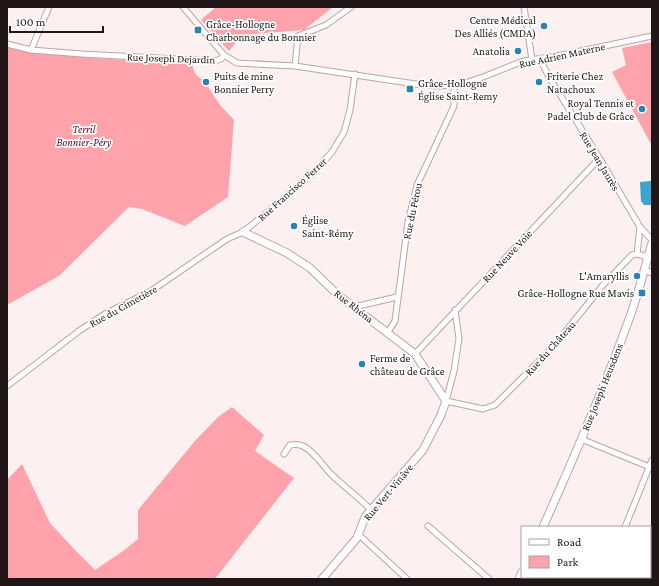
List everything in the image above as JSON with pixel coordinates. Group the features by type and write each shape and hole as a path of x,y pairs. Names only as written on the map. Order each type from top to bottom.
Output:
{"street":[{"path":"31,50 49,7"},
{"path":"183,7 224,55"},
{"path":"295,66 298,36 326,25 351,7"},
{"path":"524,7 532,60"},
{"name":"Rue Adrien Materne","path":"355,74 422,85 454,85 483,77 523,61 652,36"},
{"name":"Rue Joseph Dejardin","path":"7,44 31,50 214,61 221,59 224,55 237,62 295,66 355,74"},
{"name":"Rue Jean Jaurès","path":"543,58 543,65 549,77 640,227 652,240"},
{"name":"Rue Francisco Ferrer","path":"243,232 314,172 332,152 344,132 350,110 355,74"},
{"name":"Rue du Pérou","path":"388,332 394,321 408,222 416,185 454,106 454,85"},
{"name":"Rue Neuve Voie","path":"415,354 595,162 600,159"},
{"path":"640,227 637,254 648,258"},
{"name":"Rue Rhéna","path":"243,232 287,253 310,268 338,295 415,354 446,401"},
{"name":"Rue du Cimetière","path":"7,386 79,331 106,314 151,291 227,240 243,232"},
{"name":"Rue Joseph Heusdens","path":"543,526 581,439 649,272 648,258 652,243"},
{"name":"Rue du Château","path":"446,401 483,409 495,405 554,347 603,285 632,255 637,254"},
{"path":"354,307 397,297"},
{"path":"446,401 454,371 459,339 455,310"},
{"name":"Rue Vert-Vinâve","path":"322,579 357,538 365,517 423,450 441,415 446,401"},
{"path":"581,439 651,468"},
{"path":"284,454 290,445 296,444 306,448 331,474 371,510"},
{"path":"625,526 651,468 652,460"},
{"path":"428,526 489,579"},
{"path":"358,534 406,579"}],"green space":[{"path":"216,7 333,7 304,30 242,35 229,51 201,20"},
{"name":"Royal Tennis et Padel Club de Grâce","path":"652,42 652,146 612,72 626,65 622,48"},
{"name":"Terril Bonnier-Péry","path":"7,46 12,48 93,58 192,64 195,74 205,82 220,105 234,120 228,197 185,226 142,209 129,207 59,276 7,305"},
{"path":"232,407 264,435 255,451 294,478 215,579 7,579 7,480 22,464 50,523 95,570 138,539 138,510 194,442 218,417"}],"water":[{"path":"651,181 652,203 651,205 644,205 641,201 640,182"}],"place":[{"name":"Centre Médical Des Alliés (CMDA)","path":"544,26"},
{"name":"Grâce-Hollogne Charbonnage du Bonnier","path":"198,30"},
{"name":"Anatolia","path":"518,51"},
{"name":"Puits de mine Bonnier Perry","path":"206,82"},
{"name":"Friterie Chez Natachoux","path":"539,82"},
{"name":"Grâce-Hollogne Église Saint-Remy","path":"410,89"},
{"name":"Royal Tennis et Padel Club de Grâce","path":"642,109"},
{"name":"Église Saint-Rémy","path":"294,226"},
{"name":"L'Amaryllis","path":"637,276"},
{"name":"Grâce-Hollogne Rue Mavis","path":"642,293"},
{"name":"Ferme de château de Grâce","path":"362,364"}]}
